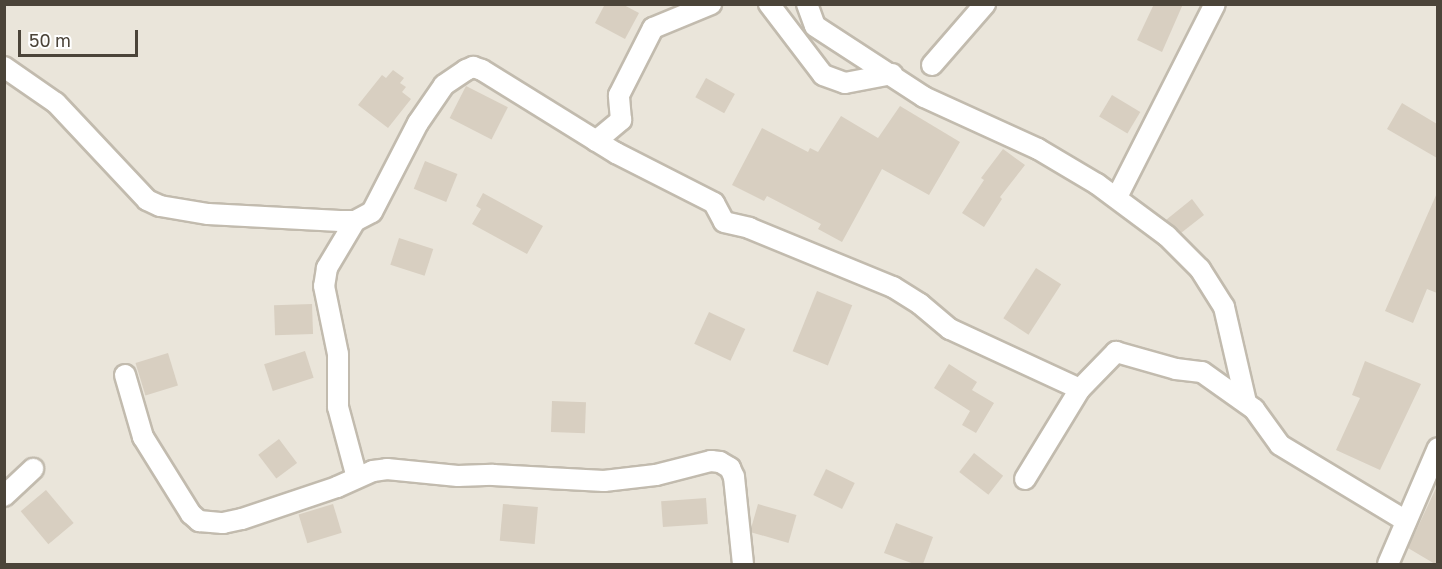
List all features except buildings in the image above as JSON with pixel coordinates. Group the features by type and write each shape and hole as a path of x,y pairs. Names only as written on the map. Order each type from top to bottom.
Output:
{"street":[{"path":"596,141 621,120 619,95 653,28 711,4"},
{"path":"769,4 823,75 845,83 892,74"},
{"path":"807,4 815,26 892,74 924,97 1038,149 1117,197 1167,236 1200,270 1224,307 1246,402"},
{"path":"932,64 985,4"},
{"path":"1117,197 1215,4"},
{"path":"4,67 56,103 147,200 160,207 208,214 355,221 372,212 418,123 444,85 466,70 473,68 482,70 596,141 714,203 724,222 749,228 893,287 920,304 950,328 1080,389"},
{"path":"355,221 327,268 324,286 338,354 338,407 357,478"},
{"path":"1216,381 1230,338"},
{"path":"1025,479 1080,389 1116,352 1176,369 1202,372 1246,402 1262,418 1280,446 1406,522"},
{"path":"125,375 143,438 191,514 199,521 223,523 242,519 337,488 373,471 387,469 458,476 493,475 604,481 656,475 711,461 720,462 730,468 734,477 743,564"},
{"path":"1388,564 1437,448"},
{"path":"4,496 33,469"}],"shaded area":[{"path":"5,5 1437,5 1437,564 5,564"}]}
